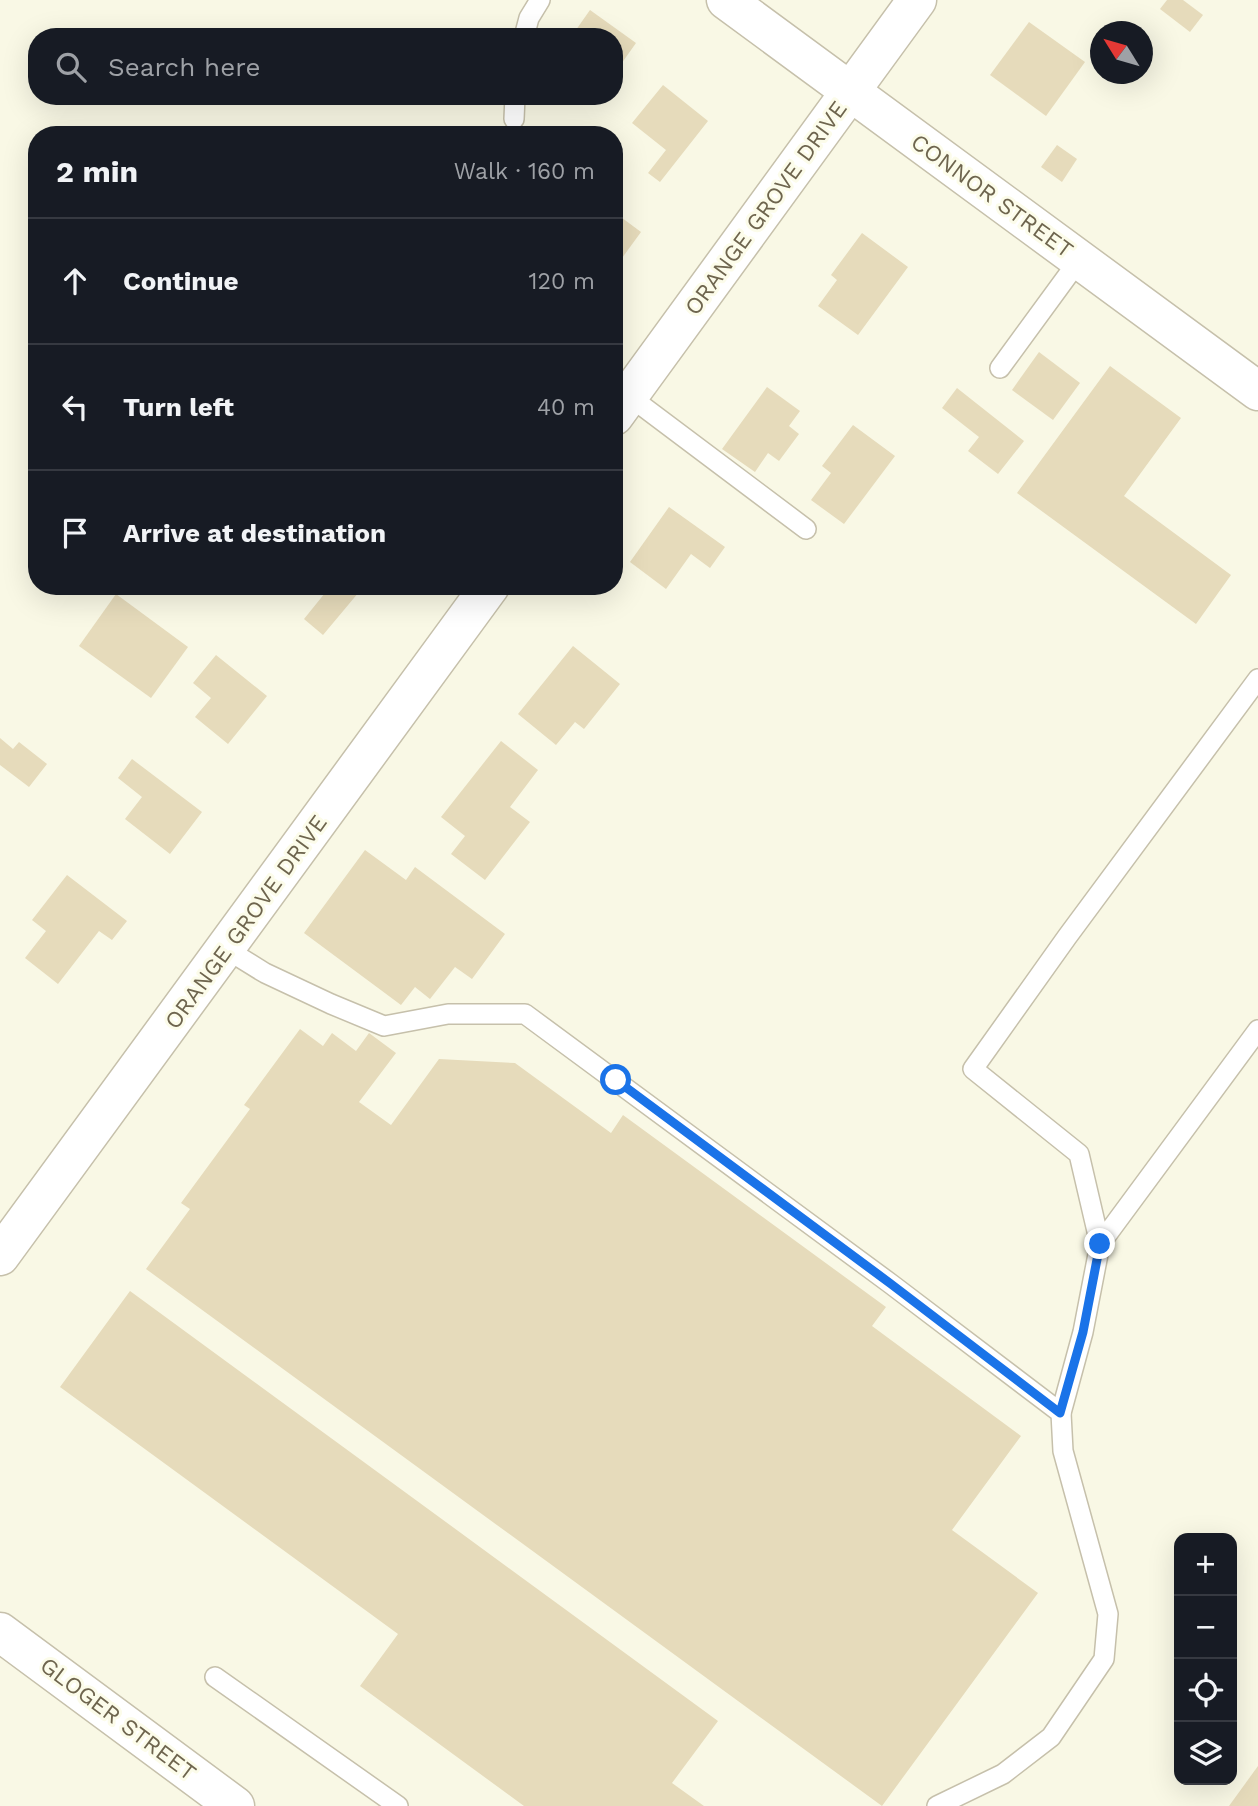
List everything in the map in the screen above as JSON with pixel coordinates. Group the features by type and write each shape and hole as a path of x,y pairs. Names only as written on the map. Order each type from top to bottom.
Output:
{"street":[{"name":"CONNOR STREET","path":"726,0 1258,391"},
{"name":"ORANGE GROVE DRIVE","path":"623,405 917,0"},
{"name":"ORANGE GROVE DRIVE","path":"0,1256 483,595"},
{"name":"GLOGER STREET","path":"0,1632 220,1802"}],"lane":[{"path":"526,28 540,0"},
{"path":"514,119 515,105"},
{"path":"1000,368 1079,260"},
{"path":"623,407 806,529"},
{"path":"937,1806 1003,1774 1051,1737 1104,1658 1108,1614 1063,1451 1060,1413 1083,1332 1100,1244 1079,1154 973,1069 1258,679"},
{"path":"226,949 265,973 384,1027 448,1014 525,1014 1060,1413"},
{"path":"1100,1244 1258,1030"},
{"path":"215,1677 398,1806"}],"building":[{"path":"1167,0 1183,0 1203,15 1190,32 1160,9"},
{"path":"590,10 615,28 577,28"},
{"path":"1029,22 1085,62 1046,116 990,75"},
{"path":"623,34 636,43 623,61"},
{"path":"663,85 708,121 660,182 648,173 666,150 632,123"},
{"path":"1057,145 1077,159 1062,182 1041,167"},
{"path":"623,219 641,232 623,257"},
{"path":"862,233 908,267 858,335 818,306 837,280 831,275"},
{"path":"1039,352 1080,383 1053,420 1012,390"},
{"path":"1110,366 1181,418 1124,496 1231,575 1196,624 1017,493"},
{"path":"767,387 800,411 789,426 799,434 779,461 768,453 755,472 722,449"},
{"path":"957,388 1024,441 998,474 968,451 979,437 942,408"},
{"path":"853,425 895,456 844,524 811,500 831,473 822,466"},
{"path":"669,507 725,547 710,568 691,554 666,589 630,562"},
{"path":"117,595 188,647 151,698 79,646"},
{"path":"323,595 356,595 323,635 304,619"},
{"path":"573,646 620,684 584,729 575,722 556,745 518,714"},
{"path":"216,655 267,696 228,744 195,717 211,698 193,683"},
{"path":"0,738 13,749 19,742 47,764 29,787 0,765"},
{"path":"501,741 538,770 510,807 530,822 485,880 451,854 465,836 441,817"},
{"path":"132,759 202,812 170,854 125,819 142,797 118,778"},
{"path":"365,850 406,880 415,867 505,934 472,979 455,967 430,999 415,987 401,1005 304,933"},
{"path":"67,875 127,921 112,940 99,931 58,984 25,958 46,931 32,920"},
{"path":"300,1029 323,1046 332,1033 356,1051 369,1033 396,1053 359,1102 391,1125 439,1059 515,1063 611,1133 623,1115 886,1307 872,1326 1021,1436 952,1530 1038,1593 882,1806 146,1269 190,1209 181,1203 250,1109 244,1105"},
{"path":"130,1291 718,1721 672,1783 704,1806 524,1806 360,1686 398,1634 60,1387"},
{"path":"1258,1766 1258,1806 1229,1806"}],"route":[{"path":"616,1080 1060,1413 1083,1332 1100,1244"}]}
